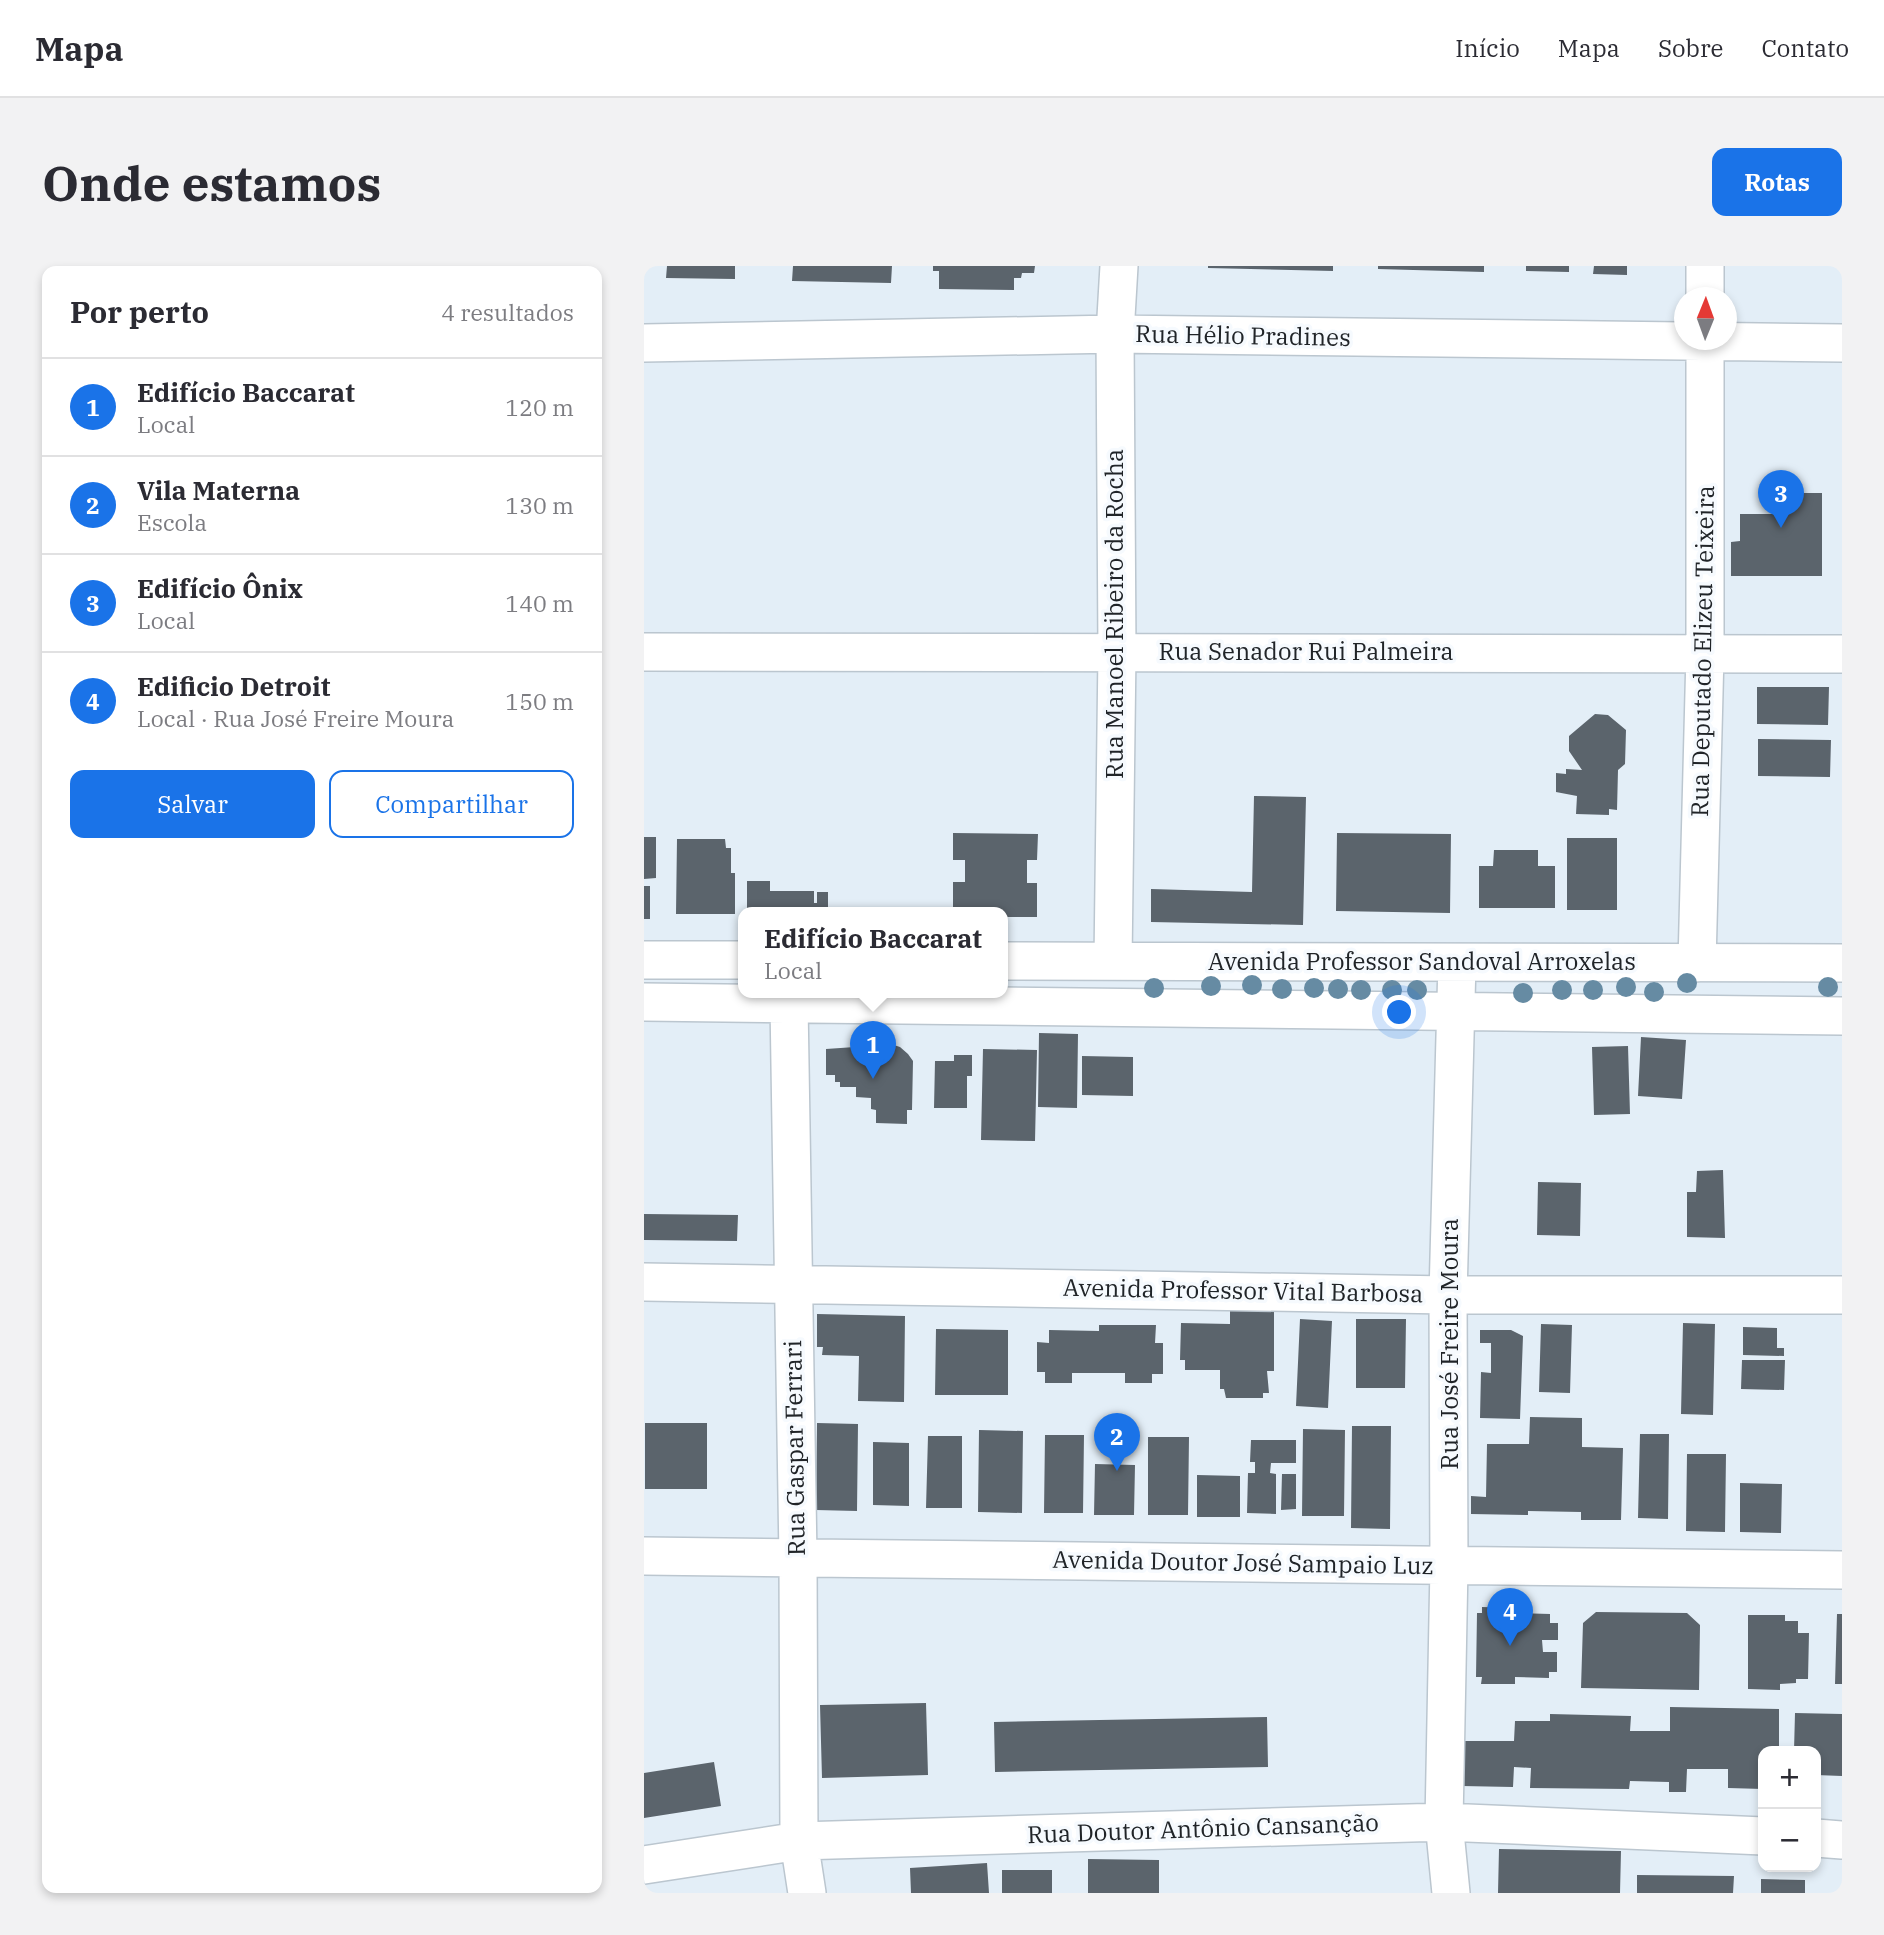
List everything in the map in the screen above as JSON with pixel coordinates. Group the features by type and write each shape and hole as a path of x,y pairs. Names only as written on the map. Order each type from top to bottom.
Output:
{"street":[{"name":"Rua Manoel Ribeiro da Rocha","path":"1112,961 1116,652 1115,334 1119,266"},
{"path":"1705,266 1705,287"},
{"name":"Rua Hélio Pradines","path":"644,343 1115,334 1674,341"},
{"name":"Rua Hélio Pradines","path":"1737,341 1842,343"},
{"name":"Rua Deputado Elizeu Teixeira","path":"1698,963 1705,654 1705,350"},
{"name":"Rua Senador Rui Palmeira","path":"644,652 1842,654"},
{"path":"644,960 738,960"},
{"name":"Avenida Professor Sandoval Arroxelas","path":"1008,961 1842,963"},
{"name":"Rua José Freire Moura","path":"1451,1893 1444,1822 1449,1566 1448,1295 1457,962"},
{"name":"Avenida Professor Sandoval Arroxelas","path":"644,1002 1842,1016"},
{"name":"Rua Gaspar Ferrari","path":"789,1003 798,1558 799,1841 807,1893"},
{"name":"Avenida Professor Vital Barbosa","path":"644,1282 1448,1295 1842,1295"},
{"name":"Avenida Doutor José Sampaio Luz","path":"644,1556 1842,1570"},
{"name":"Rua Doutor Antônio Cansanção","path":"644,1865 799,1841 1444,1822 1758,1836"},
{"path":"1821,1838 1842,1840"}],"building":[{"path":"667,266 735,266 735,279 666,278"},
{"path":"793,266 892,266 891,283 792,281"},
{"path":"933,266 1035,266 1034,273 1022,273 1021,278 1014,278 1014,290 939,289 939,271 933,271"},
{"path":"1333,266 1333,271 1208,268"},
{"path":"1378,266 1484,266 1484,272 1378,269"},
{"path":"1526,266 1569,266 1569,272 1526,271"},
{"path":"1594,266 1627,266 1627,275 1593,274"},
{"path":"1781,493 1822,493 1822,576 1731,576 1731,542 1740,541 1740,514 1781,514"},
{"path":"1757,687 1829,687 1828,725 1757,724"},
{"path":"1595,714 1608,715 1626,730 1625,764 1618,770 1617,810 1609,809 1609,815 1576,814 1577,796 1556,792 1556,773 1566,774 1566,769 1582,770 1569,751 1569,736"},
{"path":"1758,739 1831,740 1830,777 1758,776"},
{"path":"1254,796 1306,797 1303,925 1151,922 1151,889 1252,892"},
{"path":"953,833 1038,834 1037,860 1027,860 1027,883 1037,883 1037,917 1008,917 1008,907 953,907 953,882 965,882 965,860 953,860"},
{"path":"1337,833 1451,834 1450,913 1336,911"},
{"path":"644,837 656,837 656,878 644,879"},
{"path":"1567,838 1617,838 1617,910 1567,910"},
{"path":"677,839 725,839 726,848 731,848 731,873 735,873 735,914 676,914"},
{"path":"1494,850 1538,850 1538,866 1555,866 1555,908 1479,908 1479,866 1493,866"},
{"path":"747,881 770,881 770,891 814,891 814,903 817,903 817,892 828,892 828,907 747,907"},
{"path":"644,886 650,886 650,919 644,919"},
{"path":"1039,1033 1078,1034 1077,1108 1038,1107"},
{"path":"1641,1037 1686,1040 1682,1099 1638,1096"},
{"path":"878,1040 900,1047 913,1061 912,1110 907,1110 907,1124 876,1123 876,1110 871,1109 871,1098 856,1097 856,1087 840,1087 840,1082 835,1082 835,1075 826,1075 826,1049 855,1047 865,1041"},
{"path":"1628,1046 1630,1114 1594,1115 1592,1047"},
{"path":"983,1049 1037,1050 1035,1141 981,1140"},
{"path":"954,1055 972,1055 972,1076 967,1076 967,1108 934,1108 935,1061 954,1061"},
{"path":"1082,1056 1133,1057 1133,1096 1082,1095"},
{"path":"1723,1170 1725,1238 1687,1237 1687,1192 1696,1192 1697,1171"},
{"path":"1538,1182 1581,1183 1580,1236 1537,1235"},
{"path":"644,1214 738,1215 737,1241 644,1240"},
{"path":"1230,1309 1274,1310 1274,1371 1267,1371 1269,1393 1263,1393 1263,1398 1226,1398 1224,1389 1220,1389 1220,1370 1185,1370 1185,1360 1180,1360 1181,1323 1230,1324"},
{"path":"817,1314 905,1316 904,1402 858,1401 859,1356 822,1355 823,1347 817,1347"},
{"path":"1300,1319 1332,1321 1328,1408 1296,1406"},
{"path":"1356,1319 1406,1319 1405,1388 1356,1388"},
{"path":"1683,1323 1715,1324 1713,1415 1681,1414"},
{"path":"1541,1324 1572,1325 1570,1393 1539,1392"},
{"path":"1099,1325 1156,1325 1155,1343 1163,1343 1163,1374 1152,1374 1152,1383 1125,1383 1125,1373 1072,1373 1072,1383 1045,1383 1045,1372 1037,1372 1037,1342 1049,1343 1049,1330 1099,1331"},
{"path":"1743,1327 1777,1328 1777,1348 1784,1348 1784,1356 1743,1355"},
{"path":"936,1329 1008,1330 1008,1395 935,1395"},
{"path":"1480,1330 1511,1330 1523,1336 1520,1419 1480,1418 1481,1372 1491,1373 1491,1343 1480,1343"},
{"path":"1742,1360 1785,1360 1784,1390 1741,1389"},
{"path":"1530,1417 1582,1418 1582,1447 1623,1448 1621,1520 1581,1520 1581,1512 1471,1514 1471,1496 1486,1497 1487,1444 1529,1444"},
{"path":"645,1423 707,1423 707,1489 645,1489"},
{"path":"817,1423 858,1424 857,1511 816,1510"},
{"path":"1352,1426 1391,1426 1390,1529 1351,1528"},
{"path":"1303,1429 1345,1430 1344,1516 1302,1516"},
{"path":"979,1430 1023,1431 1022,1513 978,1512"},
{"path":"1640,1434 1669,1434 1668,1519 1638,1518"},
{"path":"1045,1435 1084,1435 1083,1513 1044,1513"},
{"path":"928,1436 962,1436 962,1508 926,1508"},
{"path":"1148,1437 1189,1437 1188,1515 1148,1515"},
{"path":"1251,1440 1296,1440 1296,1463 1271,1463 1270,1473 1276,1474 1276,1514 1247,1513 1248,1473 1255,1473 1255,1462 1250,1462"},
{"path":"873,1442 909,1443 909,1506 873,1505"},
{"path":"1687,1454 1726,1454 1725,1532 1686,1531"},
{"path":"1095,1464 1135,1465 1134,1515 1094,1515"},
{"path":"1282,1474 1296,1474 1296,1509 1281,1510"},
{"path":"1197,1475 1240,1476 1240,1517 1197,1517"},
{"path":"1740,1483 1782,1484 1781,1533 1740,1532"},
{"path":"1482,1607 1516,1608 1516,1613 1550,1614 1550,1623 1558,1623 1558,1640 1542,1640 1543,1652 1557,1652 1557,1672 1549,1672 1549,1678 1515,1677 1515,1684 1481,1684 1482,1677 1476,1677 1477,1613 1482,1613"},
{"path":"1596,1612 1687,1613 1700,1625 1699,1690 1581,1688 1583,1623"},
{"path":"1837,1614 1842,1614 1842,1684 1835,1684"},
{"path":"1748,1615 1785,1615 1785,1621 1798,1621 1798,1633 1809,1633 1808,1679 1796,1679 1796,1683 1780,1684 1780,1690 1748,1689"},
{"path":"926,1703 928,1775 822,1778 820,1705"},
{"path":"1670,1707 1779,1709 1779,1746 1758,1746 1758,1789 1728,1788 1728,1769 1687,1769 1686,1792 1669,1792 1669,1782 1630,1781 1629,1789 1530,1788 1531,1768 1514,1767 1513,1787 1462,1786 1463,1741 1514,1741 1515,1721 1550,1721 1550,1714 1631,1716 1630,1731 1670,1731"},
{"path":"1795,1713 1842,1714 1842,1776 1821,1775 1821,1746 1794,1746"},
{"path":"1267,1717 1268,1767 995,1772 994,1722"},
{"path":"714,1762 721,1806 644,1818 644,1773"},
{"path":"1499,1849 1621,1851 1620,1893 1498,1893"},
{"path":"1088,1859 1159,1860 1159,1893 1088,1893"},
{"path":"987,1863 989,1893 911,1893 910,1868"},
{"path":"1002,1870 1052,1870 1052,1893 1002,1893"},
{"path":"1637,1875 1734,1876 1733,1893 1637,1893"},
{"path":"1761,1879 1805,1880 1805,1893 1761,1893"}],"place":[{"name":"Edifício Ônix","path":"1781,528"},
{"name":"Edifício Baccarat","path":"873,1079"},
{"name":"Vila Materna","path":"1117,1471"},
{"name":"Edificio Detroit","path":"1510,1646"}]}
